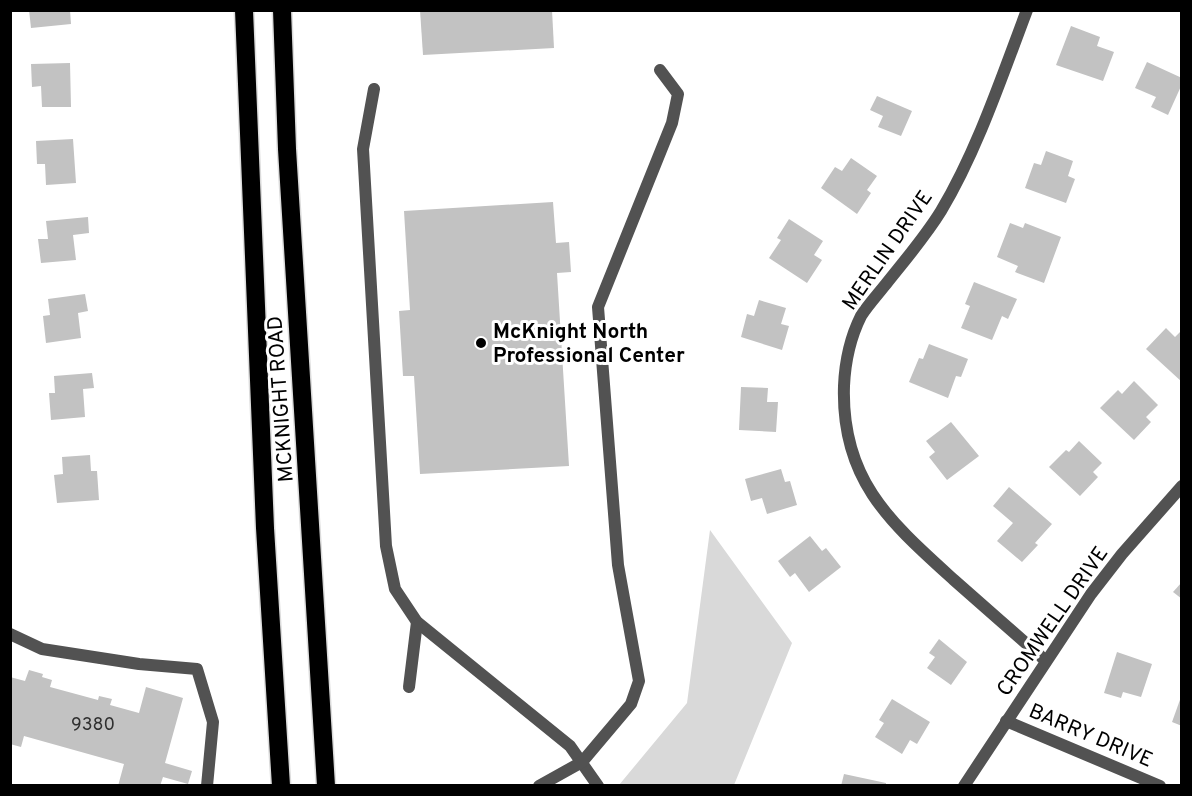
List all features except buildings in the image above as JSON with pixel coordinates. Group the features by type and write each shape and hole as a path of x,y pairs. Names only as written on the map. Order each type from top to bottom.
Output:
{"highway":[{"name":"MCKNIGHT ROAD","path":"244,10 265,516 281,786"},
{"name":"MCKNIGHT ROAD","path":"282,10 288,172 326,786"}],"street":[{"name":"MERLIN DRIVE","path":"1027,10 988,113 941,212 862,316 850,342 845,372 844,401 851,448 873,498 894,525 1046,661"},
{"path":"539,786 582,762 631,704 639,681 616,554 598,307 672,123 678,94 660,70"},
{"path":"374,89 363,149 386,546 395,589 417,622 570,746 598,786"},
{"name":"CROMWELL DRIVE","path":"964,786 1090,594 1182,486"},
{"path":"408,687 417,622"},
{"path":"10,634 42,649 139,664 196,669 213,722 207,786"},
{"name":"BARRY DRIVE","path":"1006,722 1160,786"}],"shaded area":[{"path":"710,530 792,643 734,785 619,785 687,703"}],"place":[{"name":"McKnight North Professional Center","path":"481,343"}]}
